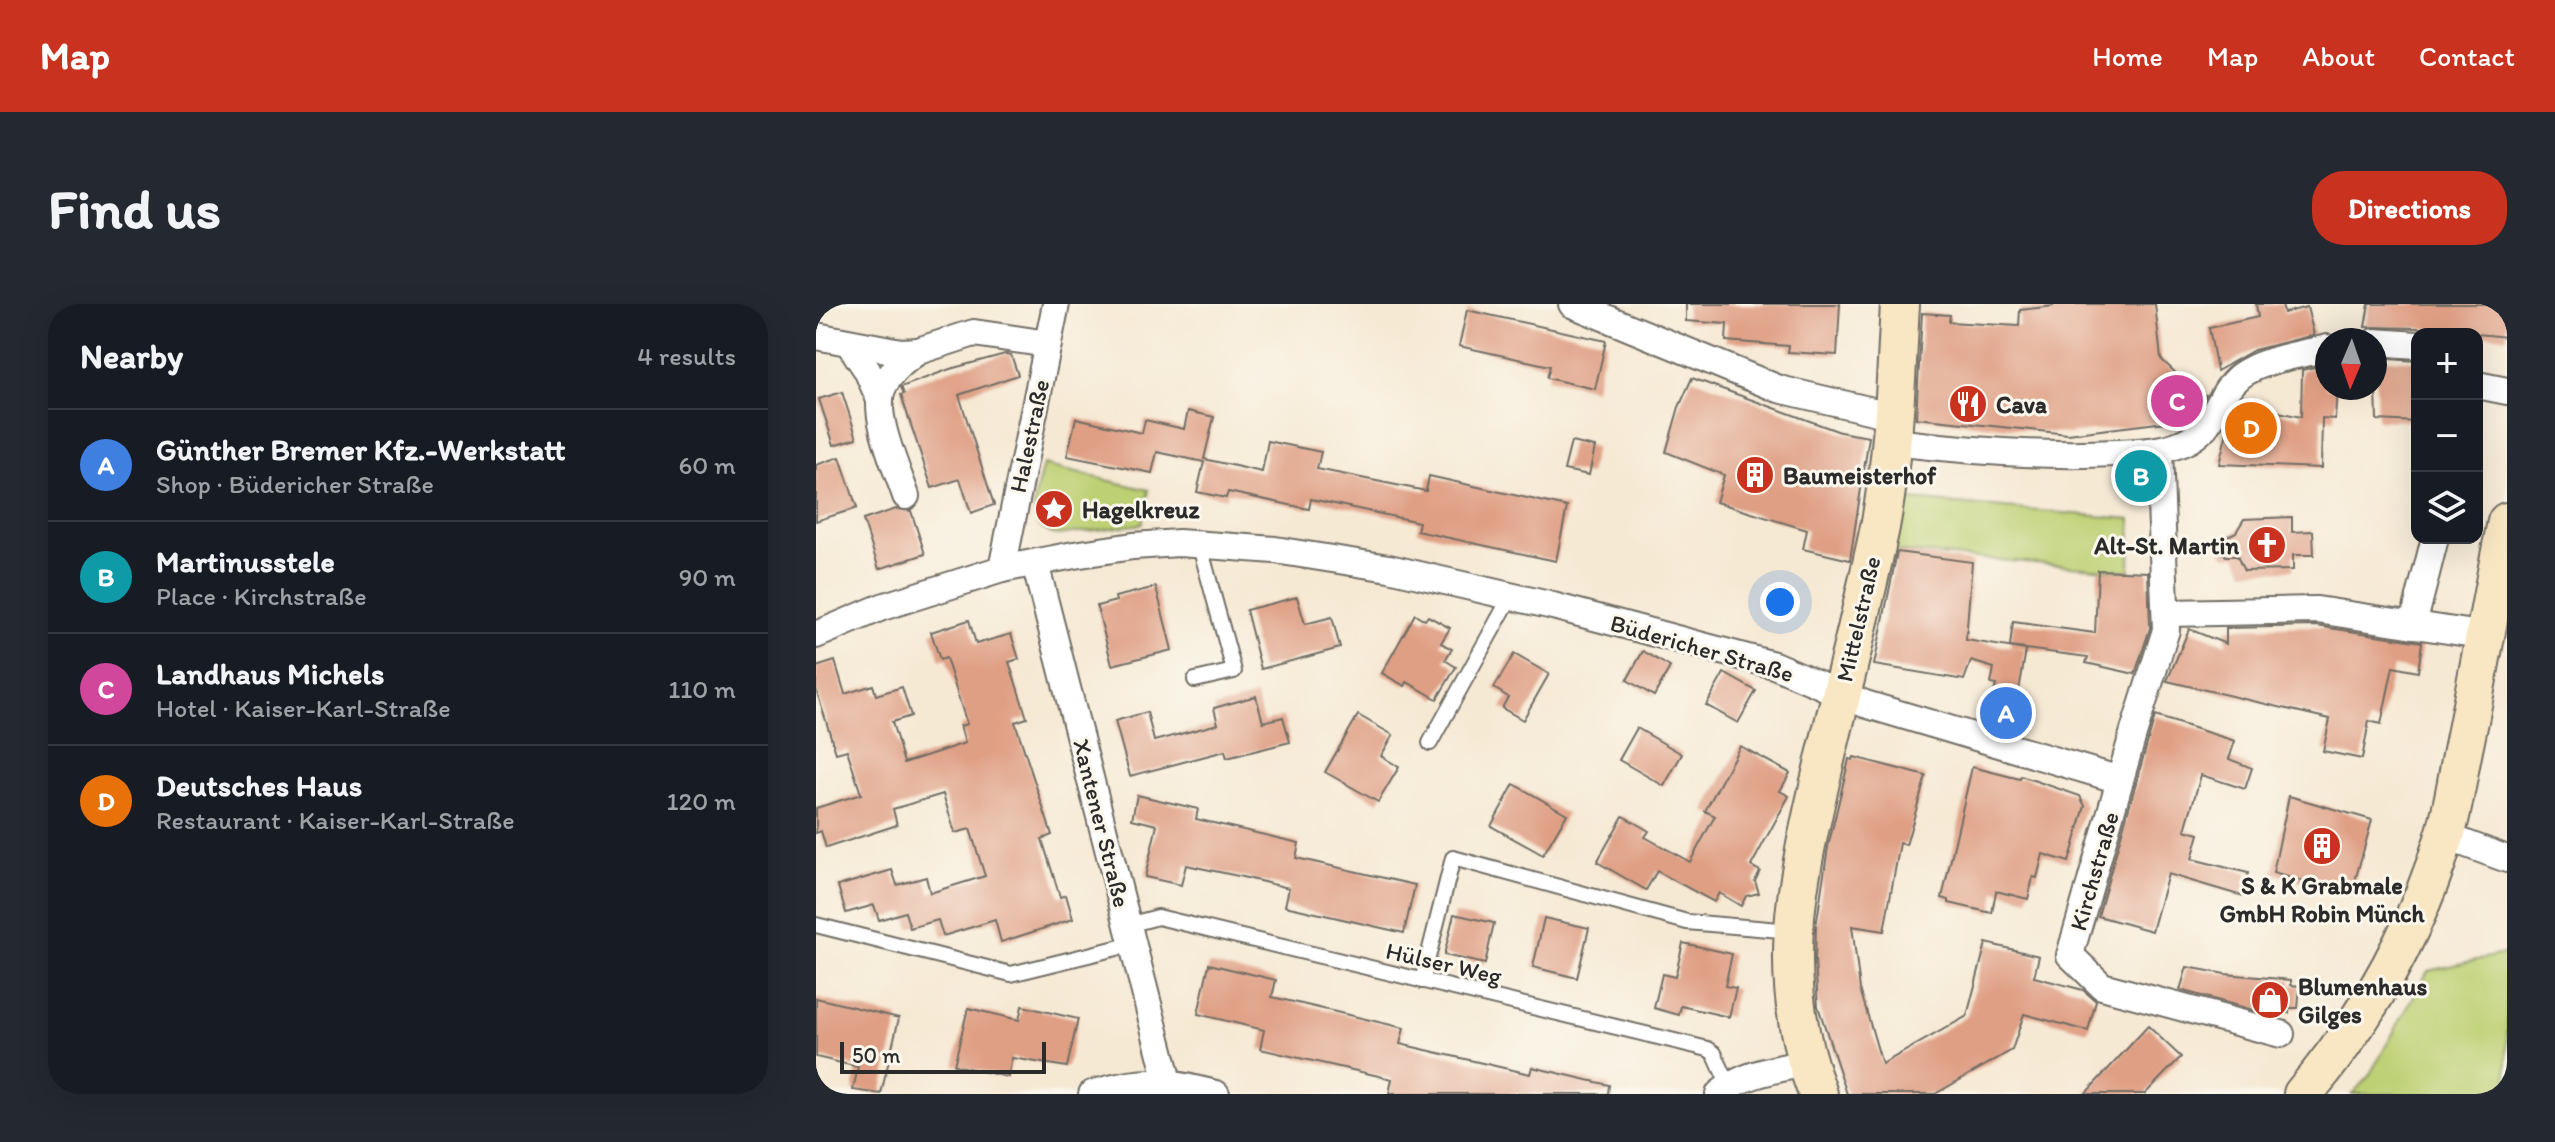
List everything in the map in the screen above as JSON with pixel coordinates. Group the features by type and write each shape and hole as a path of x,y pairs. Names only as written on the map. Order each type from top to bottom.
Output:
{"street":[{"name":"Halestraße","path":"1002,569 1056,304"},
{"path":"1572,304 1779,389 1893,429 1999,454 2159,451 2183,443 2201,431 2240,376 2264,365 2315,351"},
{"name":"Mittelstraße","path":"1812,1078 1798,1026 1792,977 1792,931 1798,880 1880,525 1893,429 1900,304"},
{"path":"816,336 901,352 918,351 974,333 1048,344"},
{"path":"849,343 867,370 880,400 882,421 906,496"},
{"path":"2387,343 2411,345"},
{"path":"880,400 890,376 918,351"},
{"path":"2483,386 2507,391"},
{"name":"Kirchstraße","path":"2159,451 2167,613 2162,650 2120,780 2070,955 2102,986 2281,1034"},
{"path":"2303,1094 2333,1059 2378,989 2416,911 2445,836 2487,636 2507,522"},
{"name":"Büdericher Straße","path":"816,635 882,607 1002,569 1133,546 1199,543 1275,550 1389,568 1511,596 1774,665 1865,704 2120,780"},
{"path":"2413,625 2433,544"},
{"name":"Xantener Straße","path":"1035,563 1168,1082"},
{"path":"2167,613 2317,610 2487,636"},
{"path":"2445,836 2507,859"},
{"path":"1724,1090 1762,1073 1812,1078"},
{"path":"1092,1094 1125,1084 1168,1082 1216,1094"}],"lane":[{"path":"1195,680 1234,671 1199,543"},
{"path":"1430,743 1511,596"},
{"path":"1422,981 1453,858 1687,922 1792,931"},
{"name":"Hülser Weg","path":"816,925 1011,974 1130,935 1158,917 1708,1049 1714,1053 1724,1090"}],"green space":[{"path":"1043,465 1149,490 1142,524 1057,535 1046,531 1035,516 1034,506"},
{"path":"1899,499 2131,519 2130,571 1893,551"},
{"path":"2507,953 2507,1094 2352,1094 2369,1076 2428,971"}],"building":[{"path":"1686,304 1840,304 1837,355 1788,352 1789,346 1726,341 1727,324 1686,321"},
{"path":"2053,304 2155,304 2161,359 2182,379 2158,384 2206,395 2190,419 2068,434 1916,418 1922,313 1950,315 1949,322 2019,326 2020,310"},
{"path":"2256,304 2282,304 2284,313 2307,307 2314,335 2254,350 2217,371 2209,328 2258,317"},
{"path":"2369,304 2507,304 2507,337 2483,335 2483,328 2365,327"},
{"path":"1467,310 1606,341 1595,389 1547,378 1550,366 1459,346"},
{"path":"1005,354 1011,355 1018,375 959,395 994,505 971,513 960,479 932,488 901,387"},
{"path":"2387,359 2411,361 2411,422 2377,420 2376,400 2387,400"},
{"path":"2315,367 2315,400 2336,400 2335,419 2322,418 2321,468 2219,464 2231,416 2238,403 2301,417 2302,370"},
{"name":"Baumeisterhof","path":"1692,378 1840,432 1869,437 1850,560 1803,549 1807,530 1716,502 1724,475 1666,452 1679,407"},
{"path":"842,392 857,438 834,445 819,399"},
{"path":"1188,411 1214,417 1204,459 1262,472 1268,441 1321,452 1317,469 1426,491 1429,476 1567,507 1556,561 1417,531 1419,522 1311,499 1309,509 1228,492 1226,498 1197,492 1204,462 1157,452 1152,473 1067,456 1076,418 1142,433 1145,420 1184,429"},
{"path":"1571,442 1595,447 1589,475 1564,470"},
{"path":"840,457 857,508 816,521 816,465"},
{"path":"896,509 911,511 925,554 879,569 863,520"},
{"name":"Alt-St. Martin","path":"2292,517 2292,532 2313,531 2314,555 2293,555 2293,570 2244,571 2237,556 2226,556 2221,551 2222,539 2236,532 2244,519"},
{"path":"1897,552 1972,562 1966,640 2026,650 2017,702 2025,704 2019,729 1987,721 1996,685 1991,684 1994,668 1971,661 1964,680 1874,665"},
{"path":"2098,570 2148,572 2150,628 2135,674 2086,663 2088,657 2010,647 2013,622 2095,633"},
{"path":"1156,587 1172,650 1112,665 1097,606 1116,601 1115,597"},
{"path":"1297,597 1305,624 1332,617 1340,648 1261,669 1246,610"},
{"path":"1415,614 1425,620 1428,616 1450,628 1441,643 1452,649 1445,660 1456,667 1437,699 1407,682 1405,686 1382,673"},
{"path":"969,620 976,644 1011,634 1019,659 1009,662 1027,718 1015,722 1052,835 1042,839 1060,897 1066,895 1073,919 1001,942 995,920 943,936 938,920 910,928 905,912 879,920 874,905 846,913 838,886 892,870 897,885 926,877 930,893 985,876 970,829 955,833 943,794 893,809 897,825 826,848 821,831 816,833 816,808 861,794 847,750 836,753 816,689 816,667 835,661 845,694 873,685 876,695 902,687 911,716 892,722 904,763 965,743 960,726 967,724 946,658 940,660 931,632"},
{"path":"2316,626 2422,642 2418,672 2393,667 2381,724 2369,721 2362,759 2323,751 2330,719 2167,681 2189,629 2226,644 2226,628"},
{"path":"1643,651 1670,667 1654,696 1627,680"},
{"path":"1514,654 1549,674 1523,720 1502,708 1508,697 1494,688"},
{"path":"1724,673 1756,691 1738,723 1706,705"},
{"path":"1256,696 1263,722 1283,717 1290,742 1227,758 1225,751 1130,776 1115,721 1147,712 1154,741 1218,724 1214,708"},
{"path":"1358,715 1393,735 1381,756 1399,767 1378,802 1325,772"},
{"path":"2155,716 2235,741 2229,759 2252,768 2245,789 2201,775 2185,830 2199,834 2192,859 2248,873 2242,896 2168,874 2152,931 2098,916"},
{"path":"1637,728 1682,754 1664,786 1619,760"},
{"path":"1740,746 1790,773 1780,791 1789,796 1751,866 1760,871 1755,881 1759,893 1746,896 1741,906 1719,893 1714,902 1657,871 1646,890 1597,862 1623,816 1649,831 1645,837 1690,862 1715,816 1705,811"},
{"path":"1854,757 1926,776 1906,845 1900,843 1884,931 1852,926 1860,989 1882,1064 1967,1016 1986,943 2039,956 2034,977 2083,990 2096,1001 2088,1031 2024,1014 2012,1050 1935,1094 1847,1094 1818,1006 1815,960 1816,927 1828,847 1849,759 1853,760"},
{"path":"1972,767 2020,779 2021,776 2080,796 2085,806 2069,862 2043,854 2028,899 1996,891 1992,913 1949,903 1949,900 1942,898"},
{"path":"1514,784 1567,814 1543,855 1491,826"},
{"path":"1137,795 1198,809 1196,819 1299,843 1296,858 1415,885 1404,933 1285,906 1289,888 1238,876 1186,865 1181,885 1145,877 1157,825 1132,819"},
{"name":"S & K Grabmale GmbH Robin Münch","path":"2289,796 2372,820 2351,895 2273,873"},
{"path":"1454,914 1494,923 1485,964 1444,955"},
{"path":"1544,918 1589,928 1577,978 1533,967"},
{"path":"1683,943 1732,954 1725,986 1736,988 1729,1017 1681,1006 1679,1015 1654,1008 1662,974 1675,977"},
{"path":"1209,964 1276,980 1272,997 1404,1028 1400,1044 1530,1074 1532,1067 1609,1085 1608,1094 1389,1094 1392,1079 1260,1049 1264,1030 1198,1014"},
{"path":"2187,967 2291,980 2291,985 2300,986 2298,1008 2289,1008 2289,1013 2253,1010 2180,990"},
{"path":"816,998 899,1018 881,1094 853,1090 858,1067 816,1057"},
{"path":"1022,1006 1078,1019 1067,1067 1012,1058 1008,1077 954,1065 968,1008 1019,1020"},
{"path":"2148,1026 2181,1057 2145,1094 2085,1094"}],"place":[{"name":"Landhaus Michels","path":"2177,401"},
{"name":"Cava","path":"1968,404"},
{"name":"Deutsches Haus","path":"2251,428"},
{"name":"Baumeisterhof","path":"1755,475"},
{"name":"Martinusstele","path":"2141,476"},
{"name":"Hagelkreuz","path":"1054,509"},
{"name":"Alt-St. Martin","path":"2267,545"},
{"name":"Günther Bremer Kfz.-Werkstatt","path":"2006,713"},
{"name":"S & K Grabmale GmbH Robin Münch","path":"2322,846"},
{"name":"Blumenhaus Gilges","path":"2270,1000"}]}
